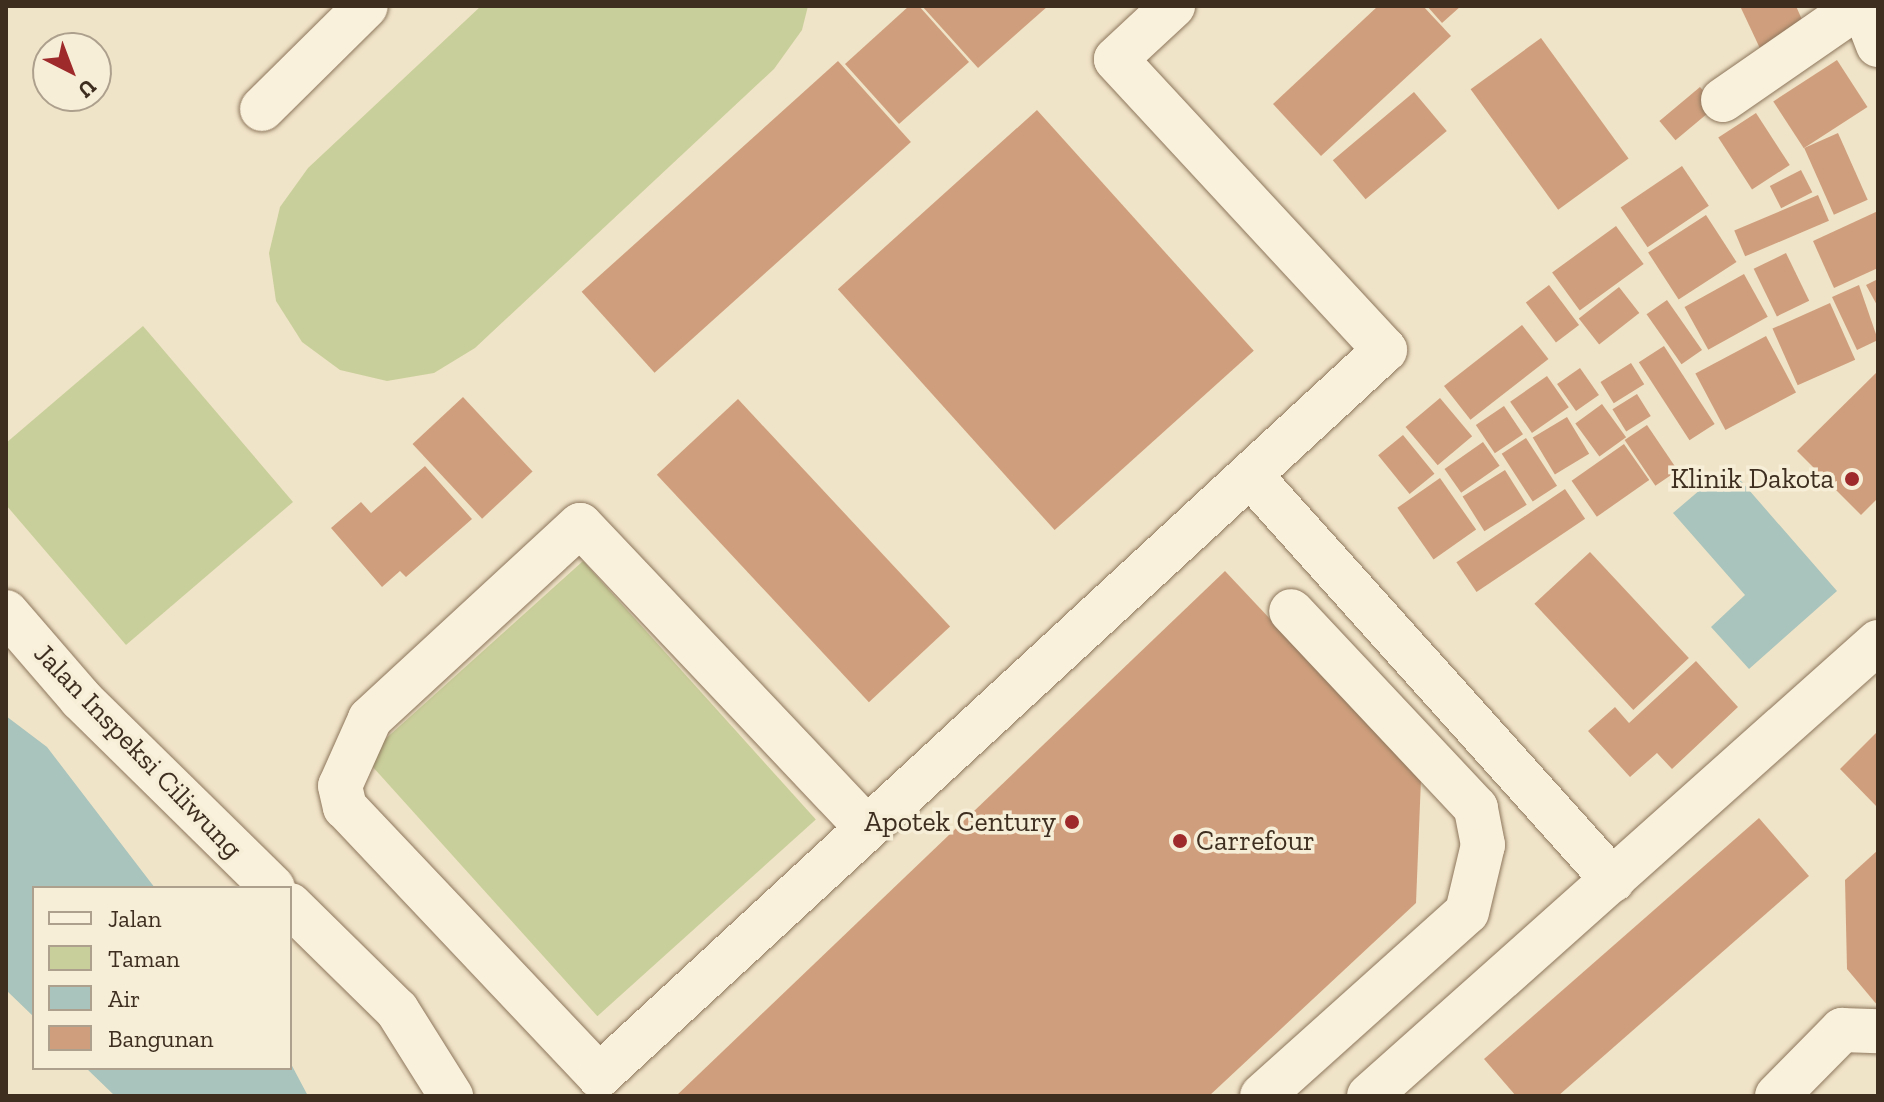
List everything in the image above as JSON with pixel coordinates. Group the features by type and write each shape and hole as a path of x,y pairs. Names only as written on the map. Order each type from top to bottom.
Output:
{"street":[{"path":"262,109 366,6"},
{"path":"867,828 580,525 370,719 340,786 345,807 599,1076 1385,350 1116,59 1173,6"},
{"path":"1723,100 1861,6 1878,45"},
{"path":"1250,475 1613,880"},
{"path":"1262,1096 1467,912 1483,845 1476,808 1291,611"},
{"name":"Jalan Inspeksi Ciliwung","path":"6,612 81,699 271,886"},
{"path":"1369,1096 1878,642"},
{"path":"292,907 397,1010 451,1096"},
{"path":"1777,1096 1842,1030 1878,1031"}],"green space":[{"path":"481,6 808,6 802,30 774,69 475,348 434,373 387,381 340,370 302,342 276,301 269,253 280,207 308,168"},
{"path":"143,326 293,502 126,645 6,505 6,443"},
{"path":"583,561 816,820 597,1016 365,758"}],"water":[{"path":"1728,466 1837,591 1749,669 1711,627 1745,595 1673,513"},
{"path":"6,716 47,747 153,886 32,886 32,1015 6,990"},
{"path":"292,1066 308,1096 115,1096 88,1070 292,1070"}],"building":[{"path":"909,6 919,6 969,62 899,124 845,64"},
{"path":"922,6 1048,6 978,68"},
{"path":"1378,6 1423,6 1451,36 1321,156 1273,104"},
{"path":"1427,6 1461,6 1442,23"},
{"path":"1740,6 1796,6 1810,38 1765,59"},
{"path":"1541,38 1629,159 1558,210 1471,89"},
{"path":"1837,60 1867,107 1804,148 1773,101"},
{"path":"838,61 911,142 655,373 582,292"},
{"path":"1700,87 1716,106 1675,140 1659,121"},
{"path":"1414,92 1447,131 1366,199 1333,160"},
{"path":"1037,110 1254,351 1055,530 838,289"},
{"path":"1756,113 1790,165 1752,190 1718,138"},
{"path":"1838,133 1868,200 1834,215 1804,148"},
{"path":"1682,166 1709,206 1647,247 1621,207"},
{"path":"1801,170 1812,192 1781,208 1770,186"},
{"path":"1818,195 1829,221 1745,256 1734,231"},
{"path":"1878,211 1878,268 1834,288 1813,241"},
{"path":"1706,215 1736,262 1679,300 1648,253"},
{"path":"1616,226 1644,264 1580,310 1552,272"},
{"path":"1786,253 1809,301 1777,316 1754,269"},
{"path":"1744,274 1768,317 1708,350 1685,307"},
{"path":"1878,279 1878,307 1866,285"},
{"path":"1549,285 1579,325 1556,342 1526,302"},
{"path":"1859,285 1878,340 1857,350 1832,297"},
{"path":"1619,287 1639,313 1599,344 1579,318"},
{"path":"1667,300 1702,350 1682,364 1647,314"},
{"path":"1830,303 1855,360 1798,385 1772,329"},
{"path":"1522,325 1548,359 1470,420 1444,386"},
{"path":"1766,336 1796,393 1725,430 1695,374"},
{"path":"1664,346 1715,424 1689,440 1639,362"},
{"path":"1631,363 1644,384 1614,403 1600,382"},
{"path":"1580,368 1599,395 1576,411 1557,384"},
{"name":"Klinik Dakota","path":"1878,371 1878,498 1861,515 1797,451"},
{"path":"1547,376 1569,407 1532,433 1510,402"},
{"path":"1637,394 1651,416 1626,431 1612,409"},
{"path":"463,397 533,472 482,519 413,444"},
{"path":"1440,398 1472,436 1438,465 1406,427"},
{"path":"738,399 950,626 869,702 657,475"},
{"path":"1602,404 1626,437 1599,457 1575,423"},
{"path":"1504,406 1523,434 1495,453 1476,425"},
{"path":"1567,417 1589,454 1555,474 1533,438"},
{"path":"1647,425 1678,471 1655,486 1625,440"},
{"path":"1403,435 1434,474 1410,494 1378,455"},
{"path":"1526,438 1557,486 1533,502 1502,454"},
{"path":"1483,442 1500,466 1461,493 1444,469"},
{"path":"1624,444 1649,480 1597,517 1572,481"},
{"path":"425,466 472,519 406,577 400,571 382,587 331,528 361,502 371,513"},
{"path":"1505,470 1527,505 1484,531 1463,496"},
{"path":"1440,478 1476,530 1434,559 1397,508"},
{"path":"1565,489 1585,519 1477,592 1456,562"},
{"path":"1590,552 1689,658 1633,710 1534,604"},
{"name":"Carrefour","path":"1225,571 1421,779 1416,903 1209,1096 676,1096"},
{"path":"1696,661 1738,707 1672,769 1657,753 1630,777 1588,731 1615,707 1629,723"},
{"path":"1878,731 1878,808 1840,769"},
{"path":"1759,818 1809,876 1558,1096 1516,1096 1484,1059"},
{"path":"1878,850 1878,1006 1847,969 1845,880"}],"place":[{"name":"Klinik Dakota","path":"1852,479"},
{"name":"Apotek Century","path":"1072,822"},
{"name":"Carrefour","path":"1180,841"}]}
